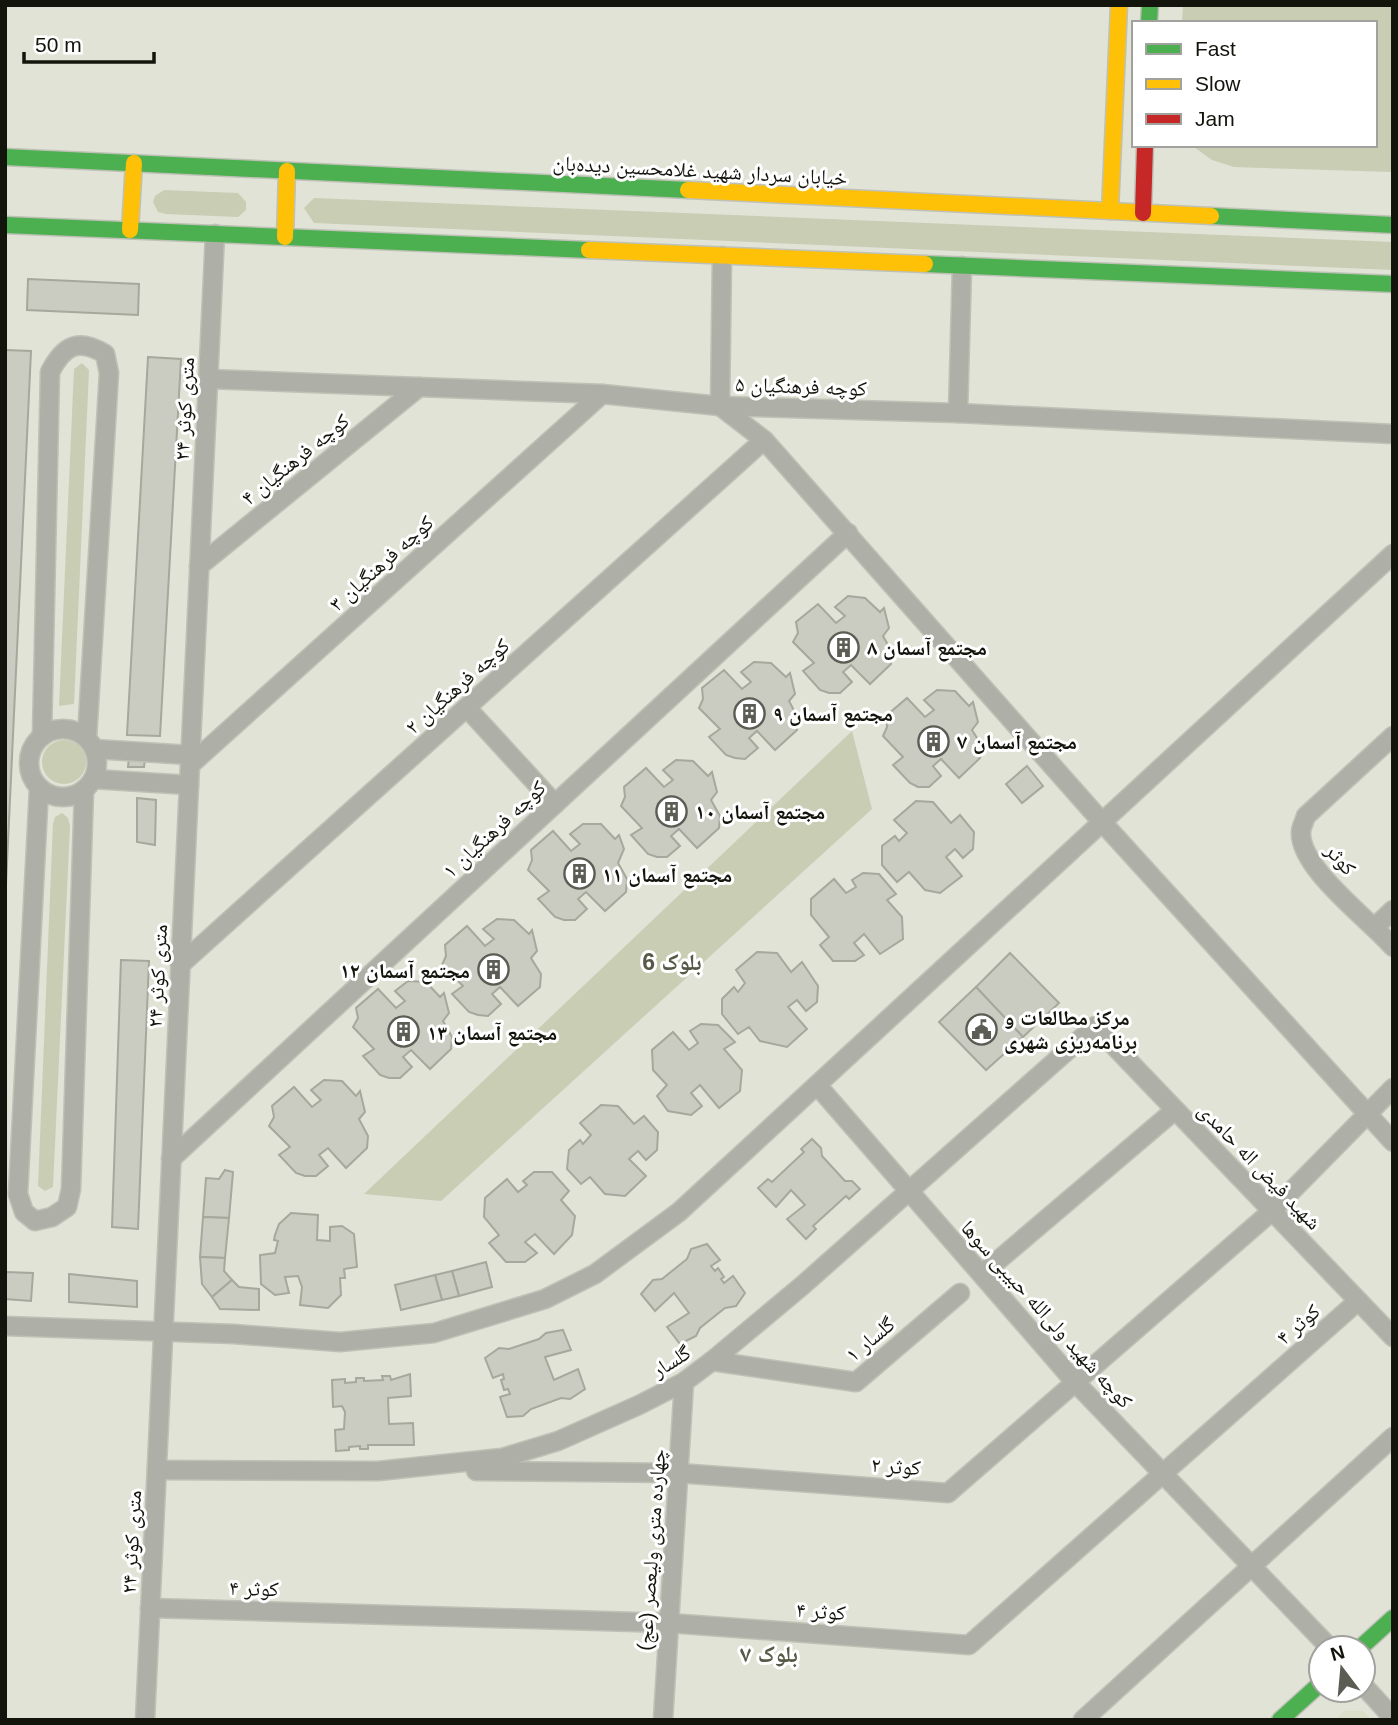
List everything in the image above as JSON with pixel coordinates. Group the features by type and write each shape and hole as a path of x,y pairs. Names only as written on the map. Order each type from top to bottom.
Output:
{"main road":[{"path":"1110,211 1119,5"},
{"path":"1143,213 1145,147"},
{"name":"خیابان سردار شهید غلامحسین دیده‌بان","path":"5,157 1393,225"},
{"path":"130,230 134,163"},
{"path":"285,237 287,171"},
{"path":"5,225 1393,284"},
{"path":"1375,1634 1393,1618"},
{"path":"1280,1720 1307,1696"}],"street":[{"name":"۲۴ متری کوثر","path":"145,1720 215,234"},
{"path":"722,256 720,406 764,440 1102,822 1393,1142"},
{"path":"958,413 962,266"},
{"path":"39,788 18,1194 24,1212 35,1221 52,1217 67,1208 71,1189 89,785 97,765 91,744 109,373 105,354 91,346 73,346 59,356 50,372 42,736"},
{"name":"کوچه فرهنگیان ۵","path":"208,379 603,394 720,406 958,413 1393,434"},
{"name":"کوچه فرهنگیان ۴","path":"199,566 419,387"},
{"name":"کوچه فرهنگیان ۳","path":"190,760 603,394"},
{"name":"کوچه فرهنگیان ۲","path":"180,965 764,440"},
{"name":"کوچه فرهنگیان ۱","path":"172,1159 848,533"},
{"path":"5,1326 340,1342 434,1333 545,1299 595,1274 679,1212 1393,554"},
{"path":"467,708 555,804"},
{"path":"189,785 89,785 76,795 56,797 39,788 29,771 29,761 35,743 42,736 60,729 70,729 91,744 190,760"},
{"name":"کوثر","path":"1393,736 1306,816 1300,832 1306,853 1318,872 1393,947"},
{"path":"1375,927 1393,910"},
{"name":"شهید فیض اله حامدی","path":"1095,1026 1393,1337"},
{"name":"گلسار","path":"157,1470 413,1470 502,1458 558,1441 684,1382 908,1192 1095,1026"},
{"name":"کوچه شهید ولی‌الله حبیبی سوها","path":"817,1085 1075,1382 1161,1475 1317,1634"},
{"name":"کوثر ۲","path":"413,1470 678,1473 948,1493 1272,1211 1393,1088"},
{"path":"982,1274 1175,1110"},
{"name":"گلسار ۱","path":"712,1361 856,1382 960,1293"},
{"name":"کوثر ۴","path":"150,1608 669,1623 969,1645 1359,1301"},
{"name":"چهارده متری ولیعصر (عج)","path":"663,1720 684,1382"},
{"path":"1083,1720 1393,1437"},
{"path":"1377,1700 1393,1718"}],"shaded area":[{"path":"1183,5 1393,5 1393,172 1234,167 1212,160 1194,147 1377,147 1377,21 1182,21"},
{"path":"164,190 238,193 246,202 246,210 238,217 166,214 158,212 153,202 155,196"},
{"path":"314,198 1393,242 1393,270 314,223 304,208"},
{"path":"82,363 89,370 74,704 59,706 74,369"},
{"path":"852,731 872,809 441,1201 364,1194"},
{"path":"64,740 79,747 86,762 79,777 64,784 49,777 42,762 49,747"},
{"path":"62,813 68,818 70,826 53,1187 45,1191 38,1186 53,824 55,817"},
{"path":"1345,1711 1363,1711 1371,1720 1335,1720"}],"building":[{"path":"28,279 139,284 138,315 27,310"},
{"path":"5,350 31,351 5,906"},
{"path":"148,357 181,359 160,736 127,735"},
{"name":"مجتمع آسمان ۸","path":"848,596 865,598 880,612 884,608 889,628 883,636 892,652 891,664 870,684 851,665 843,672 852,682 840,693 829,693 820,690 803,671 814,663 793,642 798,633 796,622 818,604 836,623 845,616 835,607"},
{"name":"مجتمع آسمان ۹","path":"754,662 771,663 786,677 790,673 795,694 789,701 798,718 797,730 775,750 757,731 749,738 758,748 745,759 735,758 726,755 709,737 720,729 699,708 703,699 702,688 724,670 742,689 751,682 741,672"},
{"name":"مجتمع آسمان ۷","path":"937,690 955,691 969,706 973,702 978,722 972,730 982,746 980,758 959,778 941,759 933,766 941,776 929,787 918,787 910,783 893,765 903,757 883,736 887,727 886,716 907,698 925,717 934,710 924,700"},
{"path":"129,757 145,758 144,767 128,767"},
{"name":"مجتمع آسمان ۱۰","path":"676,760 693,761 708,776 712,772 717,792 711,800 720,816 719,828 697,848 679,829 671,836 680,846 667,857 657,857 648,854 631,835 642,828 621,806 625,797 624,787 646,768 664,787 673,780 663,770"},
{"path":"1027,766 1043,786 1022,803 1006,784"},
{"path":"137,798 156,800 155,845 137,842"},
{"path":"916,801 933,802 951,823 960,815 974,832 973,849 963,858 955,849 946,857 962,876 940,893 925,890 909,872 897,882 882,865 882,846 895,836 899,841 907,833 894,820"},
{"name":"مجتمع آسمان ۱۱","path":"583,824 601,824 615,839 619,835 624,849 618,863 627,879 626,892 605,911 586,892 578,899 587,909 575,920 564,920 555,917 538,899 549,891 528,870 532,860 531,850 553,831 571,851 580,844 570,834"},
{"path":"863,873 879,874 896,894 887,900 902,917 903,939 880,954 864,934 854,943 864,955 855,961 833,961 820,945 829,937 811,915 811,899 834,879 846,893 856,887 852,880"},
{"name":"مجتمع آسمان ۱۲","path":"497,919 514,920 529,934 532,930 537,951 531,958 541,974 540,987 518,1006 500,987 492,994 501,1004 488,1016 478,1015 469,1012 452,994 463,986 442,965 446,956 445,945 467,926 485,946 494,939 483,929"},
{"path":"757,952 777,953 791,972 802,962 818,986 817,1002 806,1011 797,1000 788,1007 807,1029 787,1047 760,1041 749,1027 738,1034 722,1014 722,999 734,987 738,992 745,983 736,970"},
{"path":"1010,953 1059,1003 1023,1037 976,987"},
{"path":"121,960 149,961 138,1229 112,1227"},
{"name":"مجتمع آسمان ۱۳","path":"408,981 426,982 440,997 444,993 449,1013 443,1021 452,1037 451,1049 430,1069 411,1050 403,1057 412,1067 400,1078 389,1078 380,1075 363,1056 374,1049 353,1027 358,1018 356,1008 378,989 396,1008 405,1001 395,991"},
{"name":"مرکز مطالعات و برنامه‌ریزی شهری","path":"976,987 1023,1037 986,1070 939,1022"},
{"path":"701,1024 718,1025 735,1042 724,1049 742,1070 740,1091 719,1108 700,1085 691,1093 702,1106 691,1115 668,1111 657,1096 667,1085 653,1070 652,1050 673,1032 689,1050 698,1043 690,1031"},
{"path":"324,1080 342,1081 356,1096 360,1091 365,1112 359,1119 368,1136 367,1148 346,1168 328,1148 319,1155 328,1166 316,1176 305,1176 296,1173 279,1155 290,1147 269,1126 274,1117 272,1106 294,1087 312,1107 321,1100 311,1090"},
{"path":"601,1105 618,1106 634,1124 644,1116 658,1132 657,1150 646,1160 638,1151 629,1159 646,1176 625,1196 605,1194 590,1177 581,1184 567,1169 569,1150 580,1140 583,1144 591,1135 580,1123"},
{"path":"812,1139 821,1148 822,1156 845,1181 852,1181 860,1189 849,1199 846,1196 813,1226 816,1229 806,1239 787,1219 805,1205 791,1190 776,1207 758,1188 768,1179 772,1182 804,1152 801,1149"},
{"path":"225,1170 233,1172 229,1218 203,1217 206,1178 219,1179"},
{"path":"534,1172 552,1172 569,1191 561,1200 575,1216 572,1235 554,1254 535,1234 525,1242 537,1253 525,1262 506,1262 489,1243 499,1235 484,1217 485,1198 507,1179 518,1192 527,1185 523,1181"},
{"path":"291,1213 318,1215 317,1240 330,1241 330,1227 342,1226 354,1234 357,1267 344,1269 345,1278 340,1278 341,1295 328,1308 300,1305 302,1287 298,1276 285,1277 289,1293 275,1295 261,1284 260,1255 275,1253 278,1241 274,1240 279,1224"},
{"path":"203,1217 229,1218 225,1258 200,1257"},
{"path":"707,1244 720,1260 711,1266 715,1271 718,1268 724,1277 721,1279 724,1283 733,1276 745,1293 736,1306 725,1308 700,1328 696,1336 680,1344 667,1327 689,1313 674,1293 655,1311 641,1294 653,1280 662,1279 687,1259 691,1249"},
{"path":"200,1257 225,1258 224,1271 232,1280 212,1297 202,1284"},
{"path":"486,1262 492,1287 459,1296 452,1271"},
{"path":"452,1271 459,1296 442,1300 435,1275"},
{"path":"5,1272 33,1273 31,1301 5,1299"},
{"path":"69,1274 137,1281 137,1307 69,1302"},
{"path":"435,1275 442,1300 401,1310 395,1285"},
{"path":"232,1280 239,1287 259,1289 259,1310 220,1309 212,1297"},
{"path":"563,1330 571,1350 545,1357 554,1380 578,1369 585,1389 570,1399 561,1398 531,1409 523,1416 507,1417 500,1397 510,1394 508,1389 504,1390 501,1380 504,1379 503,1374 493,1378 485,1358 499,1348 509,1349 539,1339 546,1333"},
{"path":"410,1374 411,1396 388,1398 389,1424 413,1423 414,1445 368,1445 368,1449 360,1449 360,1446 336,1451 335,1430 344,1429 345,1412 342,1406 333,1407 332,1380 345,1379 345,1383 356,1382 356,1378 364,1378 364,1381 383,1380 382,1376 390,1376 391,1380"}],"traffic: fast":[{"path":"1149,21 1150,5"},
{"path":"5,157 688,190"},
{"path":"1211,216 1393,225"},
{"path":"5,225 589,250"},
{"path":"925,264 1393,284"},
{"path":"1375,1634 1393,1618"},
{"path":"1280,1720 1307,1696"}],"traffic: slow":[{"path":"1110,211 1119,5"},
{"path":"130,230 134,163"},
{"path":"285,237 287,171"},
{"path":"688,190 1211,216"},
{"path":"589,250 925,264"}],"traffic: jam":[{"path":"1143,213 1145,147"}],"place":[{"name":"مجتمع آسمان ۸","path":"844,647"},
{"name":"مجتمع آسمان ۹","path":"750,713"},
{"name":"مجتمع آسمان ۷","path":"934,741"},
{"name":"مجتمع آسمان ۱۰","path":"672,811"},
{"name":"مجتمع آسمان ۱۱","path":"579,874"},
{"name":"مجتمع آسمان ۱۲","path":"493,970"},
{"name":"مرکز مطالعات و برنامه‌ریزی شهری","path":"981,1029"},
{"name":"مجتمع آسمان ۱۳","path":"404,1032"}],"district":[{"name":"بلوک 6","path":"672,962"},
{"name":"بلوک ۷","path":"769,1654"}]}
